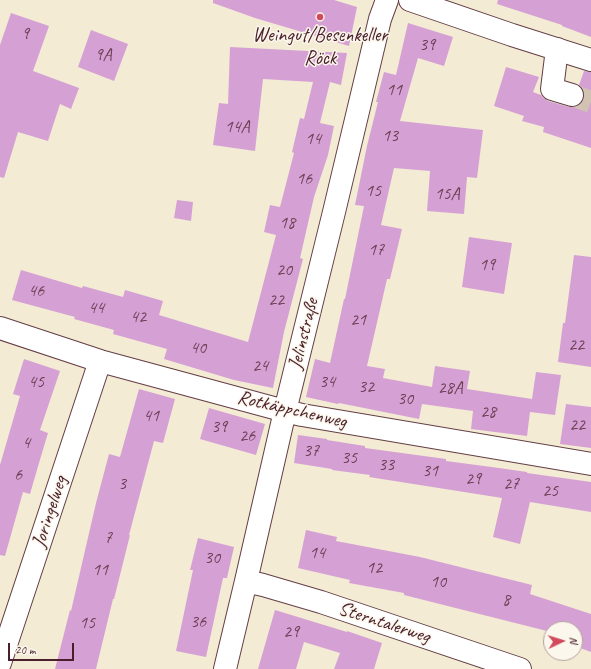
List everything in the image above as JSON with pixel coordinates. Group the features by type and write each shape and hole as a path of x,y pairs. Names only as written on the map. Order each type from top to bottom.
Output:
{"street":[{"name":"Jelinstraße","path":"224,669 380,19 387,0"},
{"path":"410,0 557,50 591,60"},
{"path":"557,50 552,89 572,95"},
{"name":"Rotkäppchenweg","path":"0,328 100,361 302,415 591,464"},
{"name":"Joringelweg","path":"0,664 100,361"},
{"name":"Sterntalerweg","path":"246,582 263,585 321,602 520,669"}],"building":[{"path":"213,0 334,0 357,7 349,46 255,18 213,3"},
{"path":"498,0 591,0 591,37 562,25 497,4"},
{"path":"11,13 49,26 33,71 79,88 71,109 60,104 48,141 18,132 4,178 0,177 0,45"},
{"path":"408,23 453,37 444,66 418,58 400,121 483,130 477,178 467,177 464,214 427,211 430,171 394,168 381,225 402,229 390,279 387,279 367,366 385,369 383,378 432,387 435,366 470,371 467,389 532,399 536,372 561,375 555,415 530,412 527,436 471,429 473,411 422,404 419,419 306,397 315,359 330,363 364,206 355,205 378,102 376,102 384,72 396,75"},
{"path":"91,30 128,44 114,81 78,67"},
{"path":"230,47 347,53 341,85 330,82 320,123 334,126 328,155 314,197 300,258 303,259 284,332 273,388 234,380 164,359 167,349 113,334 114,330 74,319 75,317 12,300 21,270 82,288 83,286 123,297 125,290 163,301 159,315 248,342 276,235 264,232 270,205 280,207 294,153 292,152 300,118 304,119 313,82 263,79 255,151 213,145 219,103 228,104"},
{"path":"506,67 539,77 533,92 541,95 548,101 569,107 575,107 581,104 584,98 584,93 579,85 584,71 591,72 591,148 543,132 544,127 522,121 524,116 494,106"},
{"path":"177,200 193,202 191,221 174,218"},
{"path":"469,237 512,243 504,294 462,287"},
{"path":"574,255 591,257 591,367 558,362"},
{"path":"24,359 60,371 40,430 48,433 30,494 23,492 5,556 0,555 0,465 20,396 13,394"},
{"path":"139,389 175,399 163,443 154,441 96,669 55,669 70,610 71,611 109,454 120,457"},
{"path":"566,404 591,407 591,448 560,444"},
{"path":"209,408 265,424 256,455 200,439"},
{"path":"298,435 365,446 365,448 446,459 446,461 591,482 591,512 530,502 520,544 493,537 502,498 369,477 370,475 294,463"},
{"path":"306,530 337,537 336,541 420,557 532,585 530,594 591,614 591,652 583,649 583,621 543,621 543,630 404,595 404,593 349,583 350,580 298,568"},
{"path":"198,538 234,547 227,578 223,578 206,657 176,651 193,570 190,570"},
{"path":"275,610 382,643 374,669 334,669 340,653 304,642 296,669 258,669"}],"tunnel":[{"path":"572,95 591,102"}],"place":[{"name":"Weingut/Besenkeller Röck","path":"320,17"}]}
